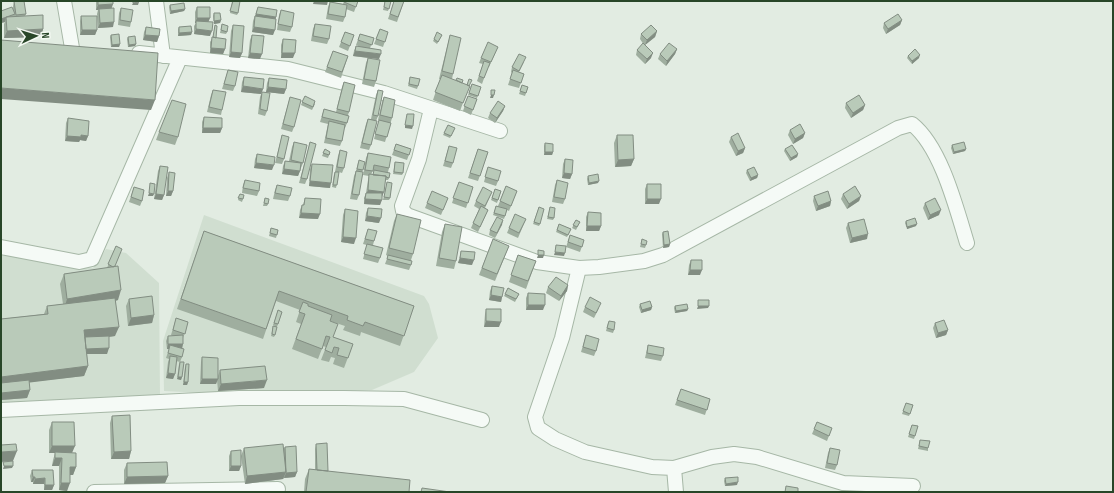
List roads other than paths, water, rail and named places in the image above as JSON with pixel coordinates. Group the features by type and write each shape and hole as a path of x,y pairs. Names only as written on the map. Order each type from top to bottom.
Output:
{"street":[{"path":"56,47 79,48 64,1"},
{"path":"156,1 163,56"},
{"path":"127,52 288,69 384,93 500,132"},
{"path":"1,247 79,262 92,259 180,58"},
{"path":"431,109 419,159 402,206 403,211 407,216 537,262 579,268 644,261 663,255 898,128 912,124 926,138 935,154 967,243"},
{"path":"579,268 562,338 535,417 538,428 555,439 585,452 652,467 674,468 712,457 734,454 757,457 843,483 913,486"},
{"path":"1,410 238,398 404,399 482,420"},
{"path":"674,468 676,492"},
{"path":"94,492 278,489"}]}
